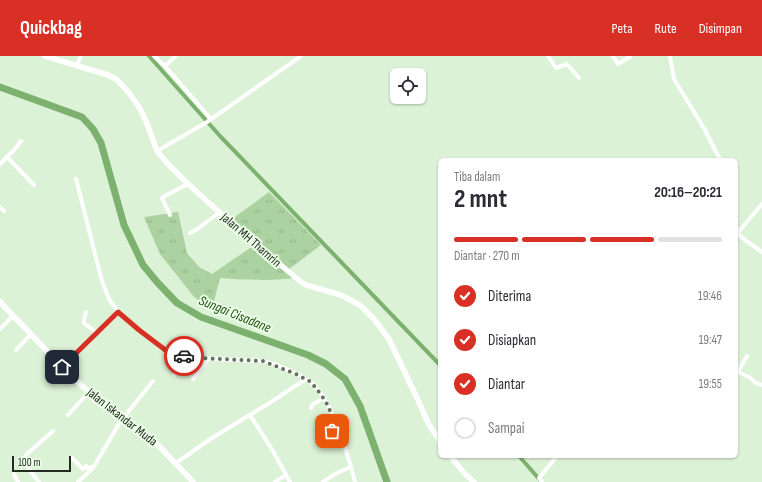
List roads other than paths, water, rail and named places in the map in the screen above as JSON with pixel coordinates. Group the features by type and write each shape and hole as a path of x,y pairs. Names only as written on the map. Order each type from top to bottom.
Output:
{"street":[{"name":"Jalan MH Thamrin","path":"45,56 108,75 116,79 126,88 139,107 157,151 188,184 239,230 301,282 306,285 341,295 360,305 384,330 417,398 428,425 438,438"},
{"path":"77,65 81,56"},
{"path":"154,56 166,66 209,120"},
{"path":"166,66 176,56"},
{"path":"157,151 209,120 301,56"},
{"path":"548,56 556,68 568,64 579,78"},
{"path":"612,56 617,64 619,64 631,56"},
{"path":"670,56 674,79 705,130 720,158"},
{"path":"0,164 21,141"},
{"path":"8,157 34,185"},
{"path":"76,179 102,281 109,299 118,312 169,353 188,357 263,361 306,379 315,386 324,398 337,426 355,482"},
{"path":"170,215 162,198 188,184"},
{"path":"738,232 762,204"},
{"path":"0,207 4,211"},
{"path":"190,233 220,212"},
{"path":"738,234 762,252"},
{"name":"Jalan Iskandar Muda","path":"0,302 62,367 89,392 146,435 176,463 193,482"},
{"path":"86,312 84,323 97,332"},
{"path":"62,367 118,312"},
{"path":"0,329 13,316"},
{"path":"16,350 31,334"},
{"path":"738,370 746,356"},
{"path":"174,375 188,357"},
{"path":"193,379 209,358"},
{"path":"738,372 762,385"},
{"path":"176,463 212,438 306,379"},
{"path":"78,482 93,467 121,416 153,381"},
{"path":"68,415 89,392"},
{"path":"311,408 314,404 324,398"},
{"path":"250,415 274,451 290,482"},
{"path":"320,438 337,426"},
{"path":"39,482 26,464 24,458 53,431"},
{"path":"72,458 83,469 86,466 89,469 93,467"},
{"path":"452,458 474,482"},
{"path":"542,482 539,478 555,458"},
{"path":"322,482 351,467"},
{"path":"14,474 18,482"},
{"path":"275,482 286,476"}],"waterway":[{"path":"149,56 220,136 438,363"},
{"name":"Sungai Cisadane","path":"0,87 82,117 93,129 101,143 124,225 143,265 177,303 201,317 308,355 326,364 345,379 360,406 387,482"},
{"path":"521,458 540,480"}]}
